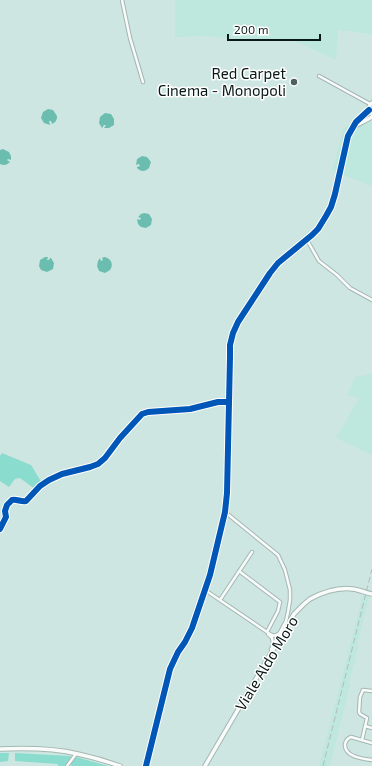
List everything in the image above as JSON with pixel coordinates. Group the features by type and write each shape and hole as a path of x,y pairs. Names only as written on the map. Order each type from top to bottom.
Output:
{"street":[{"path":"122,0 130,38 143,82"},
{"path":"146,766 170,669 192,628 214,561 225,512 227,493 230,345 234,333 238,322 270,273 278,263 307,240 318,229 326,216 331,207 348,136 356,122 369,110 371,104 318,76"},
{"path":"352,130 357,125 372,116 369,110"},
{"path":"307,240 319,261 337,275 350,288 372,300"},
{"path":"0,529 6,517 5,511 7,505 12,500 16,499 26,501 36,490 49,480 62,474 98,464 105,458 120,438 142,414 148,412 190,410 218,402 229,402"},
{"path":"225,512 278,555 285,570 290,600 286,621 273,644 271,649 272,652"},
{"path":"220,600 252,552"},
{"path":"239,571 280,602 278,611 267,632"},
{"name":"Viale Aldo Moro","path":"205,766 294,614 310,599 328,591 354,589 372,594"},
{"path":"205,590 273,636 279,634"},
{"path":"267,632 272,638 273,644"},
{"path":"362,740 367,718 359,712 360,697 362,690 366,689 372,691"},
{"path":"365,726 372,728"},
{"path":"372,743 354,737 349,738 346,743 346,749 351,755 372,760"},
{"path":"0,749 46,750 77,753 120,766"},
{"path":"67,766 77,753"}],"shaded area":[{"path":"175,0 372,0 372,34 338,30 336,60 295,41 236,39 205,36 175,37"},
{"path":"372,101 372,186 332,171 344,128 368,110"},
{"path":"48,109 53,110 57,116 56,121 52,124 51,121 49,121 50,125 44,123 41,118 43,112"},
{"path":"105,113 111,114 114,119 114,125 109,128 104,128 106,125 104,125 102,128 99,123 100,117"},
{"path":"3,149 9,152 11,156 11,160 7,160 10,162 4,165 0,164 0,150"},
{"path":"142,156 147,157 151,162 149,168 143,171 137,168 140,166 139,164 136,165 137,159"},
{"path":"144,213 149,214 152,219 151,225 146,228 141,227 138,224 137,219 140,220 141,218 138,217"},
{"path":"48,257 47,260 51,258 54,263 53,269 47,272 41,270 39,266 40,260"},
{"path":"104,257 110,260 112,264 110,270 105,273 99,271 97,266 100,258 101,261"},
{"path":"372,374 372,455 336,438 359,398 348,395 355,377"},
{"path":"2,453 31,465 42,483 35,489 20,478 15,479 9,487 0,481 0,456"},
{"path":"363,594 369,596 349,683 350,685 330,766 319,766 342,678"},
{"path":"0,753 9,753 8,761 0,762"},
{"path":"15,753 71,757 65,766 58,766 58,764 15,761"},
{"path":"76,757 108,766 72,766 70,764"}],"railway":[{"path":"323,766 372,569"}],"cycle path":[{"path":"146,766 170,669 192,628 210,575 225,512 227,493 230,345 233,333 238,322 270,273 278,263 318,229 326,216 331,207 335,194 348,136 356,122 369,110"},
{"path":"0,529 6,517 5,511 7,505 12,500 26,501 40,486 49,480 62,474 98,464 105,458 120,438 142,414 148,412 190,409 218,402 229,402"}],"place":[{"name":"Red Carpet Cinema - Monopoli","path":"294,82"}]}
